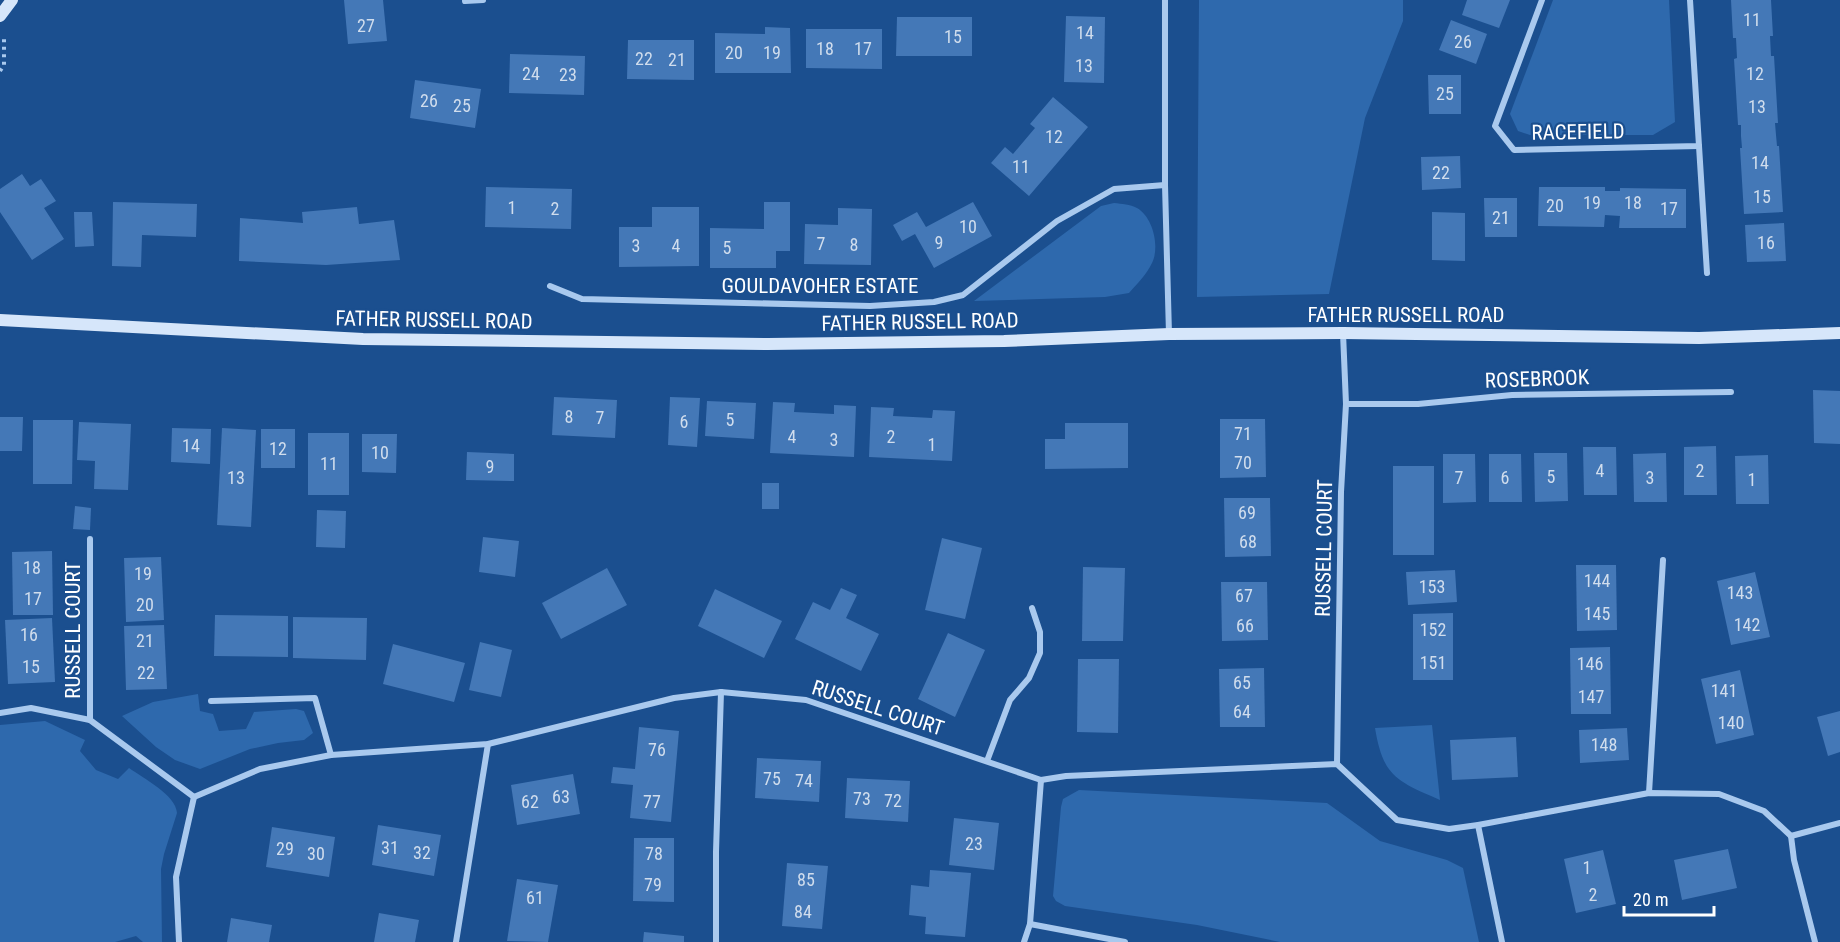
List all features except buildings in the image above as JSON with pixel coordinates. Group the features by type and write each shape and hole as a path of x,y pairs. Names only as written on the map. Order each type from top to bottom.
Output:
{"street":[{"path":"465,2 483,0"},
{"path":"1166,0 1165,185 1169,334"},
{"name":"RACEFIELD","path":"1542,0 1495,126 1514,150 1699,146"},
{"path":"1690,0 1707,273"},
{"name":"GOULDAVOHER ESTATE","path":"550,286 582,299 870,306 934,302 963,295 1057,221 1114,189 1165,185"},
{"name":"FATHER RUSSELL ROAD","path":"0,320 363,339 768,344 993,341 1169,334 1343,333 1699,338 1840,333"},
{"name":"RUSSELL COURT","path":"0,713 31,708 90,720 194,797 260,769 331,755 488,744 674,698 721,692 806,700 1041,780 1066,776 1337,764 1341,492 1346,404 1343,333"},
{"name":"ROSEBROOK","path":"1346,404 1418,404 1512,394 1731,392"},
{"name":"RUSSELL COURT","path":"90,540 90,720"},
{"path":"1649,793 1663,560"},
{"path":"987,761 1010,700 1029,678 1040,653 1040,632 1032,608"},
{"path":"716,942 721,692"},
{"path":"211,701 315,698 331,755"},
{"path":"456,942 488,744"},
{"path":"1337,764 1397,820 1449,829 1649,793 1719,794 1764,811 1791,836 1794,860 1815,942"},
{"path":"1024,942 1030,924 1041,780"},
{"path":"179,942 176,877 194,797"},
{"path":"1791,836 1840,824"},
{"path":"1478,825 1502,942"},
{"path":"1030,924 1125,942"}],"path":[{"path":"0,71 4,65 6,9"}],"shaded area":[{"path":"1199,0 1403,0 1403,21 1365,118 1329,294 1197,297"},
{"path":"1553,0 1669,0 1675,122 1653,135 1530,135 1518,131 1510,114"},
{"path":"1114,203 1132,206 1143,212 1154,233 1155,249 1152,263 1129,293 1105,297 974,301 1101,206"},
{"path":"198,694 200,711 213,714 219,731 246,729 254,712 296,709 304,711 313,733 304,740 250,749 200,769 175,760 156,747 122,716 153,702"},
{"path":"45,721 85,740 80,751 96,770 118,779 129,768 165,793 175,806 177,813 161,869 162,942 143,942 136,936 115,942 0,942 0,725"},
{"path":"1432,725 1440,800 1413,788 1394,775 1382,757 1375,728"},
{"path":"1079,790 1327,803 1380,841 1447,860 1463,868 1479,942 1280,942 1197,925 1065,906 1056,901 1053,896 1061,807 1063,799"}]}
